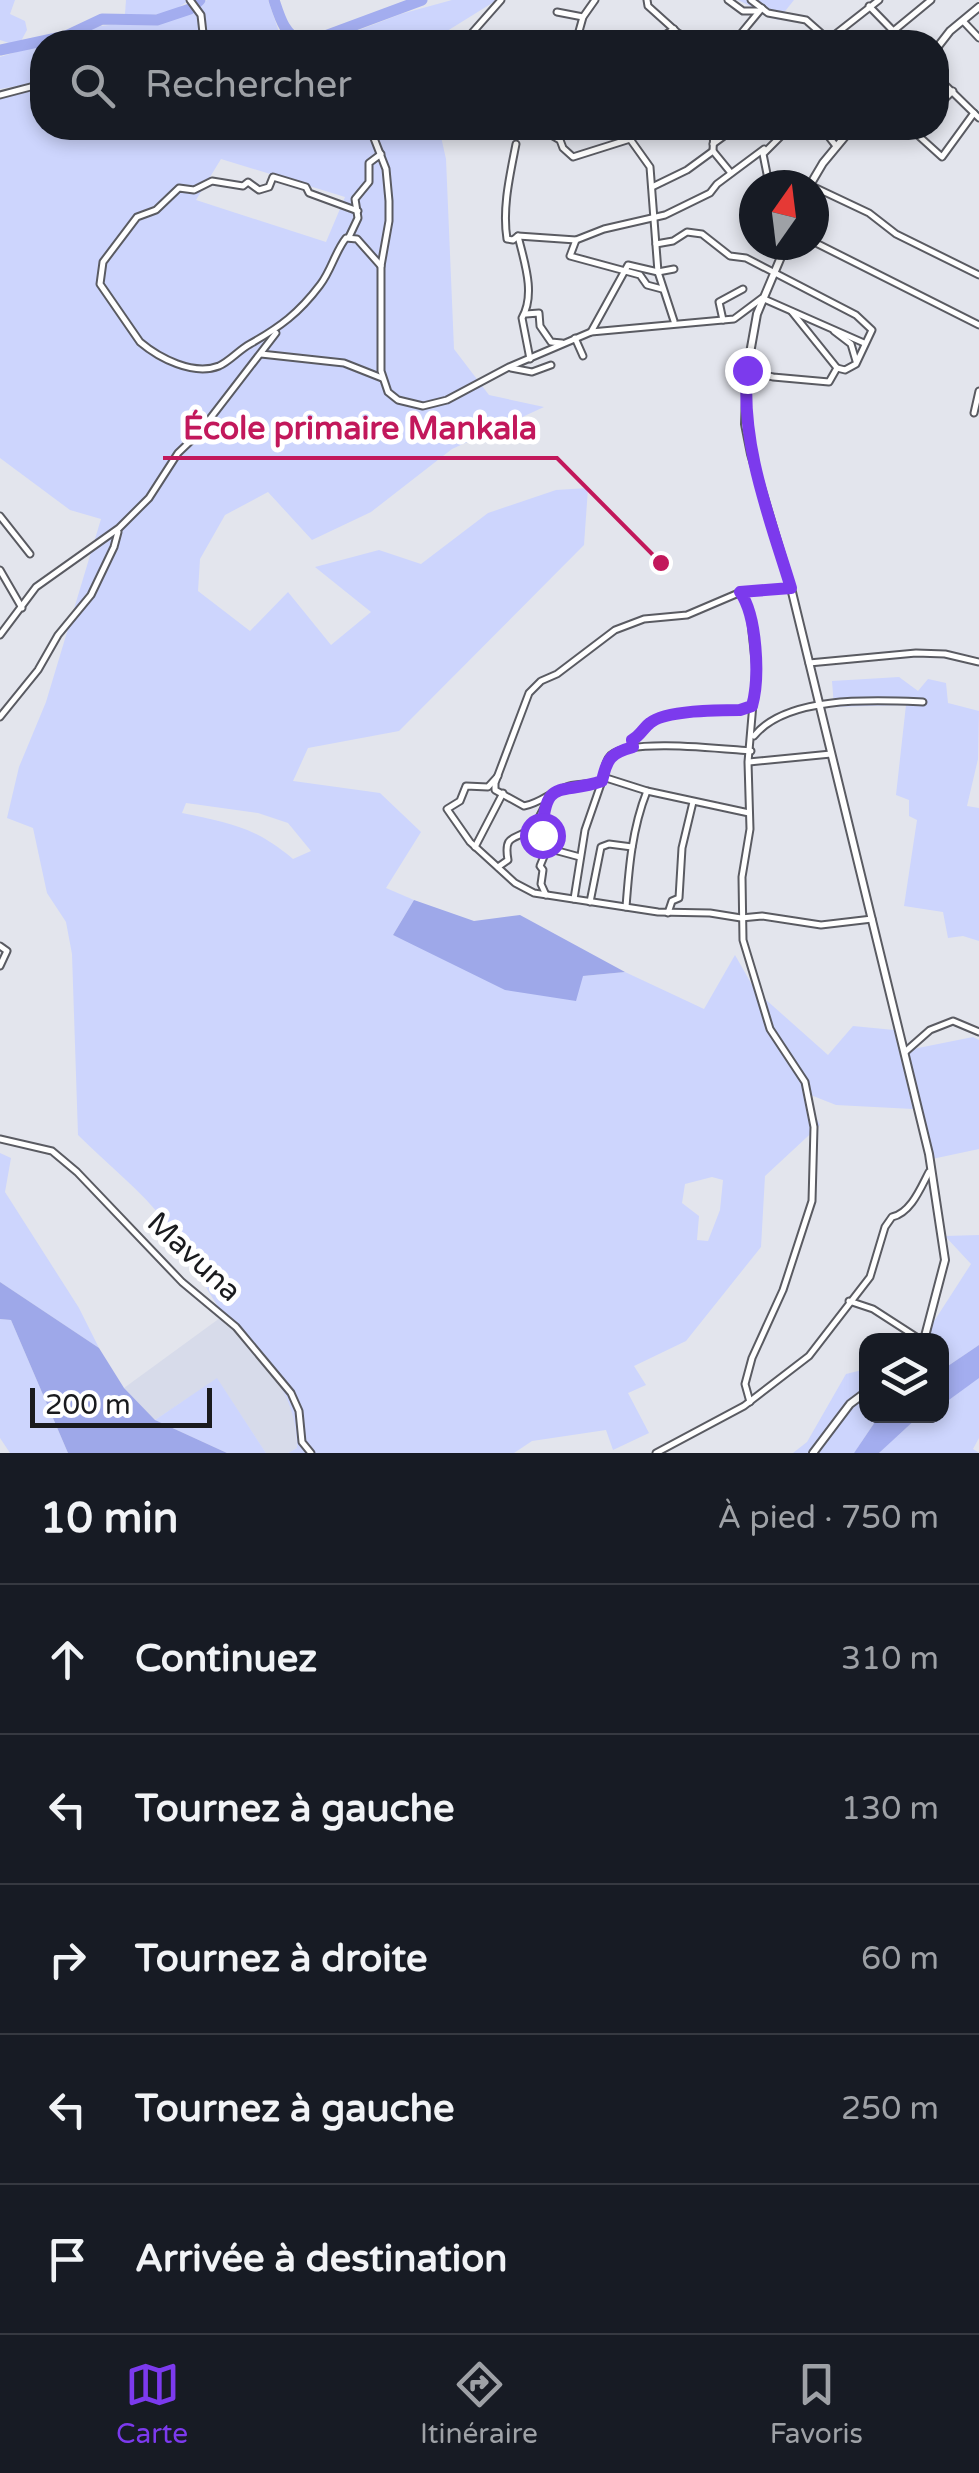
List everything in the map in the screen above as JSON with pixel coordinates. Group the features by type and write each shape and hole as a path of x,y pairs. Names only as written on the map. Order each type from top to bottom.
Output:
{"street":[{"path":"475,30 501,0"},
{"path":"579,30 595,0"},
{"path":"647,0 648,6 674,29"},
{"path":"728,0 743,11 761,9"},
{"path":"751,0 768,13 806,20 817,30"},
{"path":"842,30 879,0"},
{"path":"895,30 931,0"},
{"path":"191,1 200,15 202,30"},
{"path":"868,6 893,30"},
{"path":"949,36 979,7"},
{"path":"744,30 761,9"},
{"path":"557,12 583,17"},
{"path":"963,21 979,38"},
{"path":"0,94 30,87"},
{"path":"925,140 942,157 977,115 949,87"},
{"path":"949,95 953,91"},
{"path":"375,140 388,176 390,219 380,266 382,378 388,392 398,400 423,406 459,395 509,367 591,332 723,320 740,316 762,298"},
{"path":"560,140 573,157 620,140"},
{"path":"634,140 649,164 658,272 674,322"},
{"path":"713,140 712,148 732,170 730,176"},
{"path":"652,188 687,170 721,140"},
{"path":"516,144 507,188 506,239 518,236 576,240 694,203 774,140"},
{"path":"831,140 836,146"},
{"path":"822,170 841,140"},
{"path":"764,149 767,170"},
{"path":"0,635 36,587 119,528 148,498 178,453 199,433 281,327 319,286 348,238 358,211 355,199 369,182 369,163 381,154"},
{"path":"281,327 217,367 178,364 140,342 100,284 103,262 138,218 156,210 179,188 194,190 212,180 243,186 248,182 259,190 269,187 272,177 276,177 358,211"},
{"path":"829,194 869,213 896,234 979,275"},
{"path":"656,244 673,241 687,232 702,234 730,256 746,258 856,315 872,330 856,364 845,370 837,368 790,310"},
{"path":"518,236 528,287 526,314 522,318 530,360"},
{"path":"348,238 358,239 380,266"},
{"path":"576,240 570,256 640,276 648,285 663,289"},
{"path":"829,250 979,325"},
{"path":"780,260 756,322 747,370 746,424 751,454 791,588 929,1154 945,1260 924,1333"},
{"path":"591,332 630,264 658,272 674,269"},
{"path":"723,320 719,302 743,290"},
{"path":"762,298 864,342"},
{"path":"526,314 538,312 540,326 551,342 566,342"},
{"path":"740,316 756,322"},
{"path":"823,325 851,344 856,364"},
{"path":"575,338 583,356"},
{"path":"260,354 344,363 382,378"},
{"path":"509,367 532,372 551,365"},
{"path":"747,370 773,377 829,382 837,368"},
{"path":"974,413 979,391"},
{"path":"0,516 30,554"},
{"path":"0,717 91,595 119,528"},
{"path":"1,573 22,608"},
{"path":"749,813 602,779 566,787 524,806 496,790 529,693 576,656 615,630 644,619 687,615 740,592 791,588"},
{"path":"740,592 750,613 756,669 748,762 748,856 742,877 743,940 770,1029 805,1082 814,1126 812,1202 783,1290 752,1358 745,1384 750,1402"},
{"path":"808,663 916,652 979,662"},
{"path":"752,738 764,724 818,705 923,702"},
{"path":"633,747 632,740 643,734 648,723 663,717 752,706"},
{"path":"574,899 585,830 606,761 613,752 633,747 751,751"},
{"path":"748,762 830,754"},
{"path":"500,774 488,787 466,786 460,801 447,809 475,847 524,890 668,913 762,916 821,925 873,919"},
{"path":"626,908 632,847 647,792"},
{"path":"475,847 503,793"},
{"path":"548,798 541,814 541,844 580,857"},
{"path":"668,913 672,902 679,898 682,848 693,802"},
{"path":"498,867 508,860 511,838 532,828 541,814"},
{"path":"590,902 601,848 609,844 632,847"},
{"path":"546,895 541,884 544,870 540,866 547,848"},
{"path":"0,946 7,951 0,966"},
{"path":"902,1054 930,1030 952,1020 979,1032"},
{"name":"Mavuna","path":"0,1139 52,1152 78,1172 182,1282 236,1327 291,1393 302,1442 310,1453"},
{"path":"656,1453 750,1402 809,1356 870,1276 885,1227 892,1217 903,1215 929,1176 929,1154"},
{"path":"849,1302 873,1309 911,1333"},
{"path":"813,1453 846,1408 859,1398"}],"shaded area":[{"path":"0,0 15,0 10,14 25,21 27,30 21,41 12,44 0,40"},
{"path":"126,0 189,0 166,12 142,15 125,14"},
{"path":"207,0 268,0 278,30 86,30 170,19"},
{"path":"452,0 497,0 449,30 359,30"},
{"path":"738,0 794,0 778,20"},
{"path":"30,48 30,84 0,89 0,57"},
{"path":"30,90 30,140 442,140 446,159 454,349 489,395 544,407 452,449 371,512 312,540 268,492 225,515 200,559 198,591 250,631 288,592 331,645 371,612 315,567 379,550 421,564 488,513 556,490 588,488 584,545 399,731 308,748 293,781 380,793 421,832 386,888 414,900 393,935 423,948 583,976 625,972 704,1009 735,955 755,990 828,1055 853,1026 894,1030 913,1109 836,1105 803,1092 820,1125 765,1176 761,1247 686,1341 634,1366 646,1385 628,1393 649,1433 613,1450 606,1430 532,1441 514,1453 288,1453 297,1448 295,1426 273,1375 224,1315 157,1211 78,1135 72,954 66,922 47,893 33,828 7,818 19,767 46,702 101,519 70,510 0,458 0,96","holes":["221,159 345,197 326,242 196,200","186,803 258,813 288,823 311,851 293,859 241,828 182,813","712,1177 723,1180 720,1210 708,1241 697,1240 699,1216 682,1203 685,1184"]},
{"path":"899,677 918,691 928,679 946,683 948,703 979,711 978,759 967,806 979,808 979,941 963,936 948,938 943,912 904,906 917,820 909,816 909,800 896,795 906,705 834,707 832,681"},
{"path":"414,900 474,921 520,915 625,972 583,976 576,1001 505,990 393,935"},
{"path":"973,1037 979,1040 979,1149 932,1159 906,1059 913,1049"},
{"path":"0,1153 11,1158 5,1192 79,1308 99,1348 0,1282"},
{"path":"979,1235 979,1345 949,1365 949,1333 927,1333 971,1264 945,1236"},
{"path":"0,1282 99,1348 124,1388 155,1420 227,1453 68,1453 11,1320 0,1319"},
{"path":"224,1315 281,1384 294,1411 297,1448 288,1453 266,1453 217,1379 155,1420 124,1388"},
{"path":"0,1319 11,1320 68,1453 10,1453 0,1438"},
{"path":"979,1345 979,1378 949,1400 949,1365"},
{"path":"859,1371 859,1423 874,1423 854,1453 793,1453 807,1442 846,1374"},
{"path":"217,1378 266,1453 227,1453 155,1420"},
{"path":"979,1378 979,1438 973,1449 979,1453 879,1453 908,1423 949,1423 949,1398"},
{"path":"874,1423 911,1423 879,1453 854,1453"}],"waterway":[{"path":"79,30 102,19 157,20 190,9 200,0"},
{"path":"274,0 287,30"},
{"path":"341,30 422,0"},
{"path":"0,50 30,44"}],"place":[{"name":"École primaire Mankala","path":"661,563"}],"route":[{"path":"542,835 541,814 548,798 566,787 602,781 606,761 613,752 633,747 632,740 643,734 648,723 663,717 752,706 756,669 750,613 740,592 791,588 751,454 746,424 747,370"}]}
